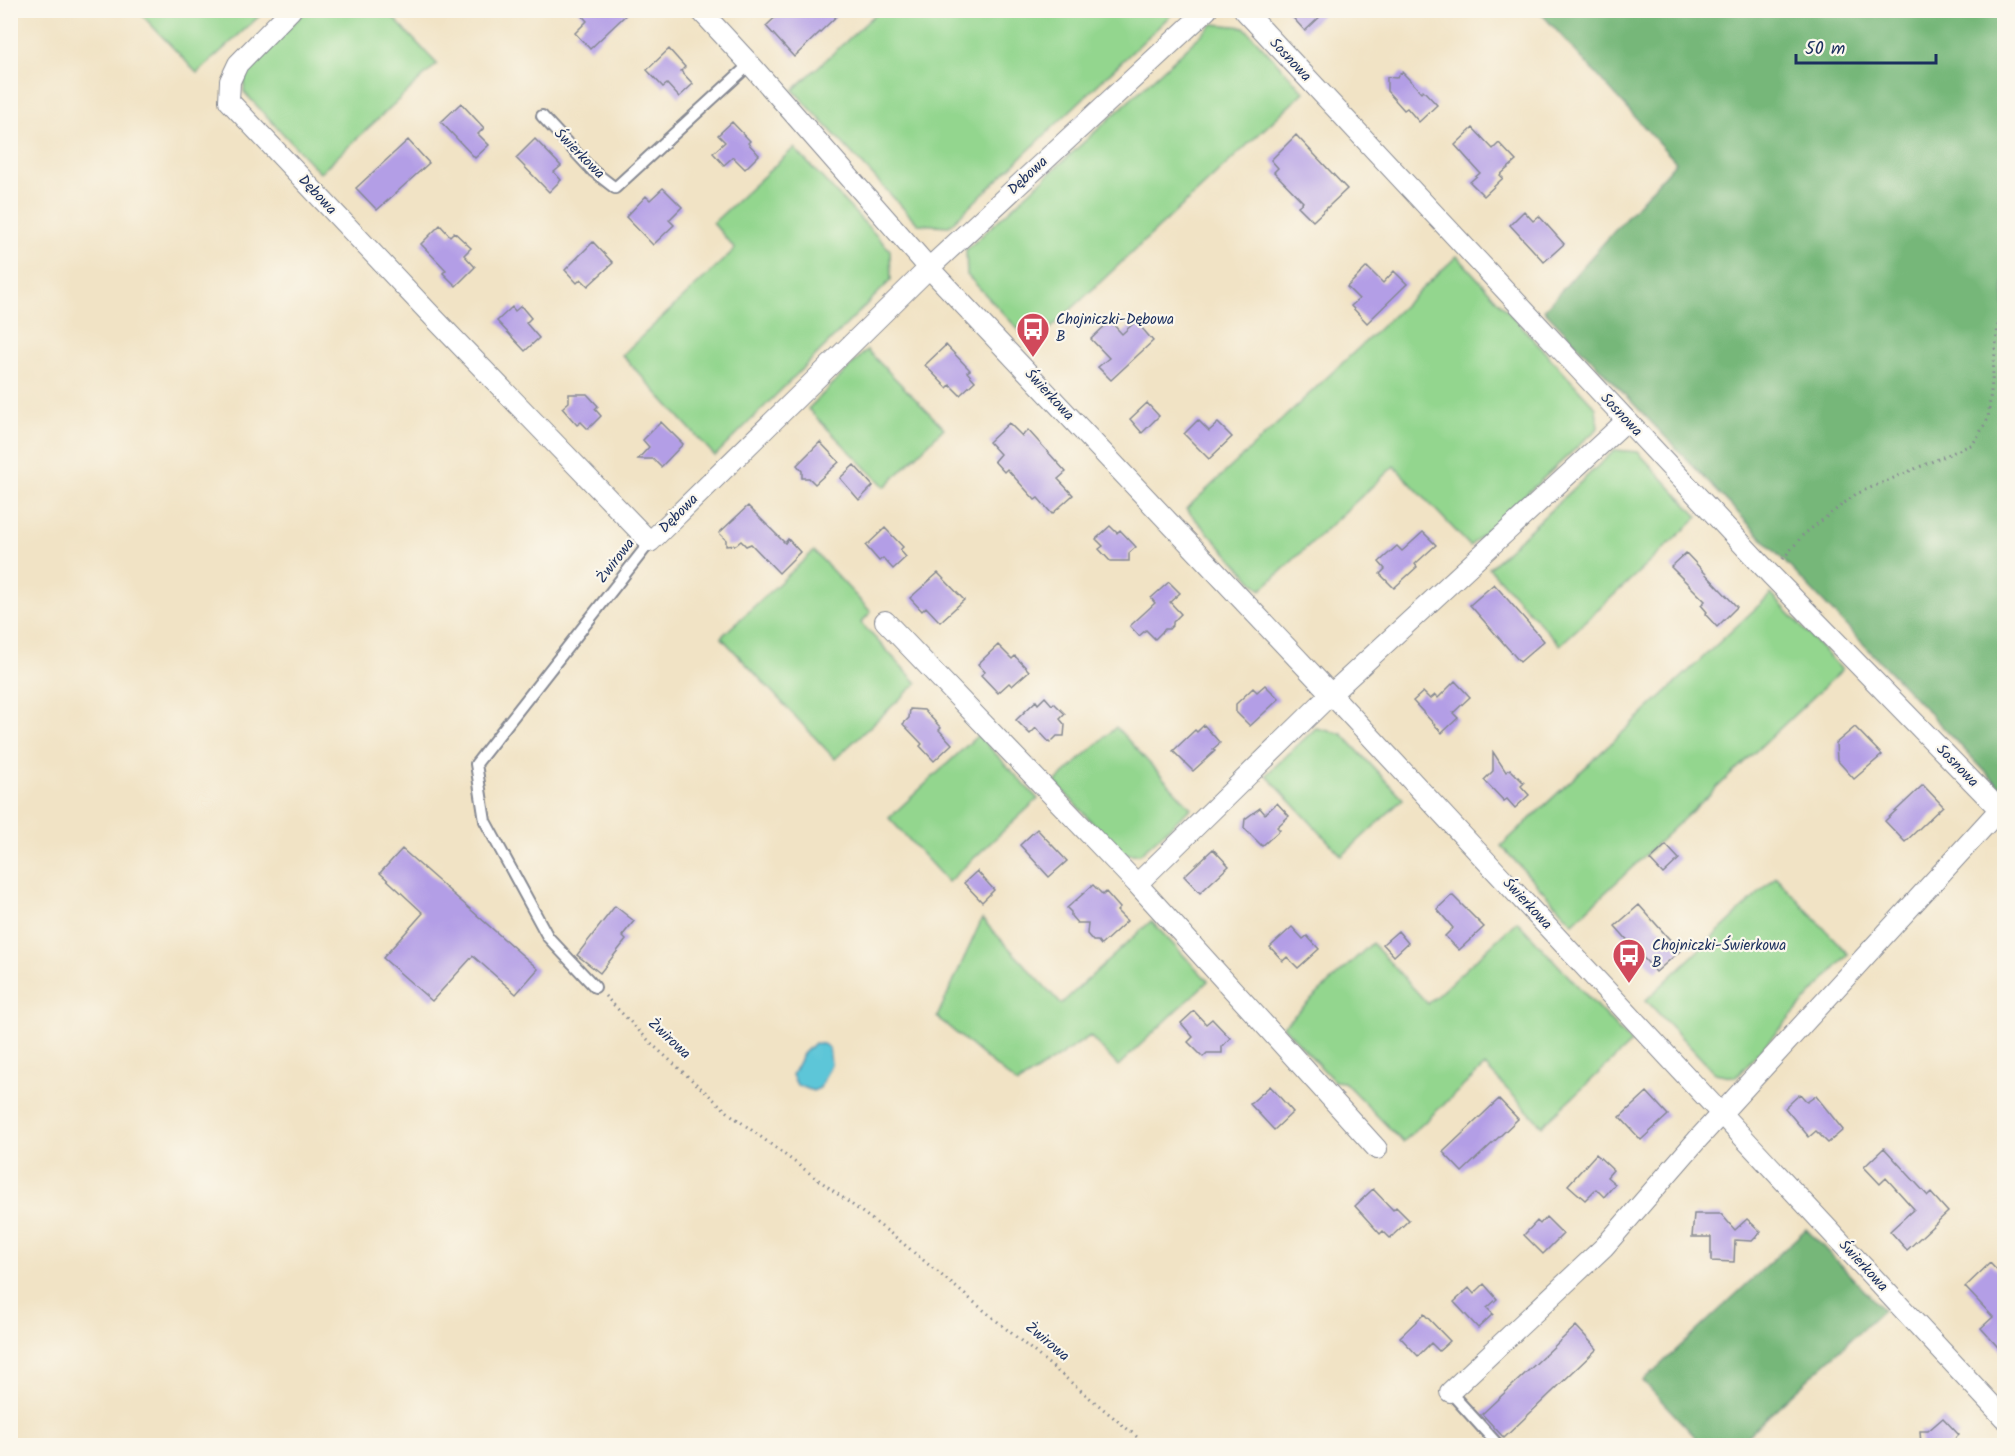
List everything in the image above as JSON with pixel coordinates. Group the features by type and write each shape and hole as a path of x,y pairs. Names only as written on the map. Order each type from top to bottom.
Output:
{"street":[{"name":"Dębowa","path":"291,10 238,64 230,81 229,101 650,542 929,268 1207,10"},
{"name":"Świerkowa","path":"700,10 929,268 1331,694 2004,1418"},
{"name":"Sosnowa","path":"1244,10 1770,574 2003,809"},
{"path":"1137,884 1331,694 1626,421"},
{"path":"885,621 1137,884 1377,1149"},
{"path":"1450,1392 1604,1247 1722,1114 2003,809"}],"lane":[{"name":"Świerkowa","path":"542,116 593,171 615,188 750,64"},
{"name":"Żwirowa","path":"596,987 548,937 485,821 476,764 650,542"},
{"path":"1450,1392 1498,1446"}],"path":[{"path":"1770,574 1803,535 1856,494 1973,444 1988,419 2000,306"},
{"name":"Żwirowa","path":"596,987 654,1046 730,1114 894,1236 1148,1446"}],"green space":[{"path":"138,11 265,11 197,73"},
{"path":"306,11 387,11 437,64 320,173 244,92 245,68"},
{"path":"879,11 1175,11 949,226 918,224 793,90"},
{"path":"1539,11 2004,11 2004,784 2001,788 1544,310 1676,162"},
{"path":"1213,24 1244,27 1304,92 1033,345 967,275 966,250"},
{"path":"794,148 890,250 891,280 715,456 622,355 735,249 713,223"},
{"path":"1457,256 1596,408 1598,428 1470,546 1394,466 1261,590 1186,509"},
{"path":"867,350 944,428 885,487 808,409"},
{"path":"1615,450 1638,452 1698,517 1560,645 1489,568"},
{"path":"814,551 871,612 861,623 917,683 835,759 721,637"},
{"path":"1771,594 1842,670 1573,923 1501,846"},
{"path":"1116,727 1191,808 1140,854 1121,854 1055,782"},
{"path":"1316,728 1342,734 1403,799 1342,856 1266,775"},
{"path":"978,735 1038,799 948,882 889,818"},
{"path":"1776,877 1848,954 1736,1077 1715,1073 1646,1000"},
{"path":"982,919 1061,1004 1151,921 1208,981 1118,1066 1090,1036 1017,1084 937,1017"},
{"path":"1517,921 1631,1043 1542,1126 1485,1066 1403,1142 1344,1082 1334,1081 1283,1026 1372,943 1428,1004"},
{"path":"1806,1229 1883,1310 1737,1445 1703,1445 1643,1381"}],"water":[{"path":"814,1043 823,1044 829,1048 831,1064 820,1088 813,1091 797,1085 792,1075 803,1054"}],"building":[{"path":"577,10 631,10 590,49 575,33 587,21"},
{"path":"783,10 843,10 794,57 766,26"},
{"path":"1286,10 1327,10 1305,31"},
{"path":"669,49 685,67 681,71 693,84 679,97 667,84 663,87 647,70"},
{"path":"1402,72 1437,105 1419,122 1407,108 1404,110 1387,91 1387,77 1396,78"},
{"path":"461,103 484,128 478,134 489,145 475,158 441,122"},
{"path":"732,122 750,141 748,143 759,155 745,169 733,157 724,165 713,153 725,142 718,135"},
{"path":"1473,128 1493,149 1499,143 1516,161 1500,175 1503,178 1484,196 1470,182 1480,173 1455,145"},
{"path":"1296,135 1347,189 1313,221 1298,206 1303,202 1274,172 1278,168 1271,160"},
{"path":"535,139 561,166 554,172 561,180 549,192 516,158"},
{"path":"408,140 429,163 377,210 356,188"},
{"path":"663,188 682,207 669,220 674,225 653,245 626,217 646,196 650,200"},
{"path":"1524,211 1533,221 1539,216 1564,244 1544,262 1510,225"},
{"path":"440,225 450,236 454,232 471,248 464,255 475,267 456,286 443,273 446,270 421,244"},
{"path":"593,242 613,263 588,286 581,279 577,283 565,270"},
{"path":"1367,267 1383,283 1394,271 1407,284 1367,323 1351,306 1359,299 1347,287"},
{"path":"521,306 531,318 526,323 539,338 525,351 497,321 512,307 515,311"},
{"path":"1110,321 1122,334 1136,321 1153,341 1111,380 1098,367 1109,358 1091,339"},
{"path":"946,345 970,370 967,372 975,381 960,395 950,385 947,388 925,365"},
{"path":"569,394 587,394 598,406 595,409 601,416 588,429 581,422 577,425 562,408 569,402"},
{"path":"1147,403 1159,416 1142,433 1130,419"},
{"path":"1198,420 1209,431 1218,423 1232,437 1209,459 1184,434"},
{"path":"661,422 683,444 661,467 653,459 638,459 649,447 643,440"},
{"path":"1009,423 1022,436 1028,430 1066,472 1058,479 1073,495 1052,514 1038,498 1035,500 1007,469 1004,472 994,461 1000,454 989,442"},
{"path":"820,442 839,462 815,484 809,478 802,478 802,471 797,465"},
{"path":"854,465 873,486 859,500 840,478"},
{"path":"748,506 785,543 788,539 800,552 779,573 751,544 746,546 741,541 736,545 726,546 726,540 719,533"},
{"path":"1110,526 1117,533 1120,530 1136,547 1129,553 1129,561 1110,561 1099,549 1103,546 1096,539"},
{"path":"885,528 903,547 900,550 906,557 893,569 883,558 879,561 866,546"},
{"path":"1423,532 1436,545 1394,588 1380,574 1385,569 1379,562 1397,546 1402,551"},
{"path":"1686,553 1737,607 1717,627 1705,614 1707,612 1701,605 1705,601 1671,567"},
{"path":"938,573 964,600 940,622 926,607 922,611 910,598"},
{"path":"1169,582 1180,593 1170,602 1181,614 1169,629 1165,629 1155,639 1146,630 1139,636 1130,626 1155,603 1151,598"},
{"path":"1494,584 1544,641 1520,662 1470,605"},
{"path":"998,645 1012,659 1015,656 1029,671 1012,686 1009,683 998,693 981,675 985,672 978,664"},
{"path":"1455,681 1470,697 1453,713 1458,718 1442,733 1413,701 1423,692 1430,699 1435,695 1438,698"},
{"path":"1265,685 1279,699 1250,726 1236,712 1236,704 1253,688 1257,692"},
{"path":"1045,697 1065,714 1060,719 1065,725 1064,736 1057,736 1050,743 1036,728 1030,734 1016,720 1036,701 1038,704"},
{"path":"910,709 924,710 952,744 934,761 903,724 909,718"},
{"path":"1204,725 1220,743 1213,749 1215,751 1193,771 1173,751 1195,730 1197,732"},
{"path":"1855,727 1882,755 1854,779 1837,760 1836,743"},
{"path":"1493,752 1506,772 1510,769 1524,783 1521,786 1529,795 1515,808 1507,799 1504,801 1484,780 1493,771"},
{"path":"1923,785 1943,806 1905,842 1885,821"},
{"path":"1277,803 1289,816 1277,827 1280,830 1262,846 1244,828 1245,819 1260,808 1265,814"},
{"path":"1037,829 1067,861 1049,877 1020,845"},
{"path":"1666,845 1679,859 1663,874 1650,860"},
{"path":"402,849 538,969 516,994 473,956 432,1001 383,958 423,913 380,873"},
{"path":"1213,849 1229,866 1200,893 1184,876"},
{"path":"977,871 994,890 982,902 964,883"},
{"path":"1093,885 1103,895 1106,892 1120,908 1117,911 1127,921 1101,945 1087,934 1088,923 1077,923 1067,908"},
{"path":"1452,895 1484,927 1459,950 1445,936 1453,928 1437,909"},
{"path":"1639,905 1680,951 1656,972 1615,926"},
{"path":"615,906 634,921 622,936 626,940 600,973 577,955"},
{"path":"1292,927 1303,939 1307,936 1319,949 1298,968 1287,957 1283,961 1270,947"},
{"path":"1398,931 1408,943 1394,956 1383,944"},
{"path":"1194,1011 1206,1024 1212,1019 1230,1038 1222,1047 1222,1053 1207,1053 1203,1057 1188,1042 1193,1037 1181,1023"},
{"path":"1270,1086 1293,1112 1274,1130 1250,1104"},
{"path":"1647,1092 1668,1115 1641,1140 1620,1117"},
{"path":"1800,1094 1807,1102 1816,1096 1843,1130 1828,1143 1816,1131 1809,1137 1785,1108"},
{"path":"1499,1099 1518,1119 1462,1172 1443,1152"},
{"path":"1884,1148 1928,1196 1931,1193 1948,1212 1907,1250 1890,1231 1914,1209 1886,1178 1880,1184 1864,1167"},
{"path":"1596,1154 1613,1170 1607,1177 1615,1184 1604,1197 1596,1189 1585,1200 1568,1185"},
{"path":"1373,1189 1393,1210 1396,1207 1409,1220 1390,1238 1383,1231 1380,1234 1355,1206"},
{"path":"1694,1214 1721,1214 1735,1230 1747,1219 1761,1232 1752,1241 1735,1240 1734,1262 1711,1261 1711,1237 1692,1237"},
{"path":"1546,1217 1563,1234 1543,1254 1524,1235 1537,1221 1540,1224"},
{"path":"1990,1263 2004,1278 2004,1354 1981,1328 1993,1317 1965,1287"},
{"path":"1484,1284 1497,1299 1487,1308 1493,1314 1478,1328 1454,1302 1469,1288 1474,1294"},
{"path":"1424,1314 1450,1341 1439,1351 1431,1343 1418,1356 1400,1337"},
{"path":"1576,1326 1597,1349 1504,1438 1482,1414"},
{"path":"1943,1418 1959,1435 1947,1446 1921,1446 1920,1431 1928,1431"}],"place":[{"name":"Chojniczki-Dębowa B","path":"1033,358"},
{"name":"Chojniczki-Świerkowa B","path":"1629,984"}]}
